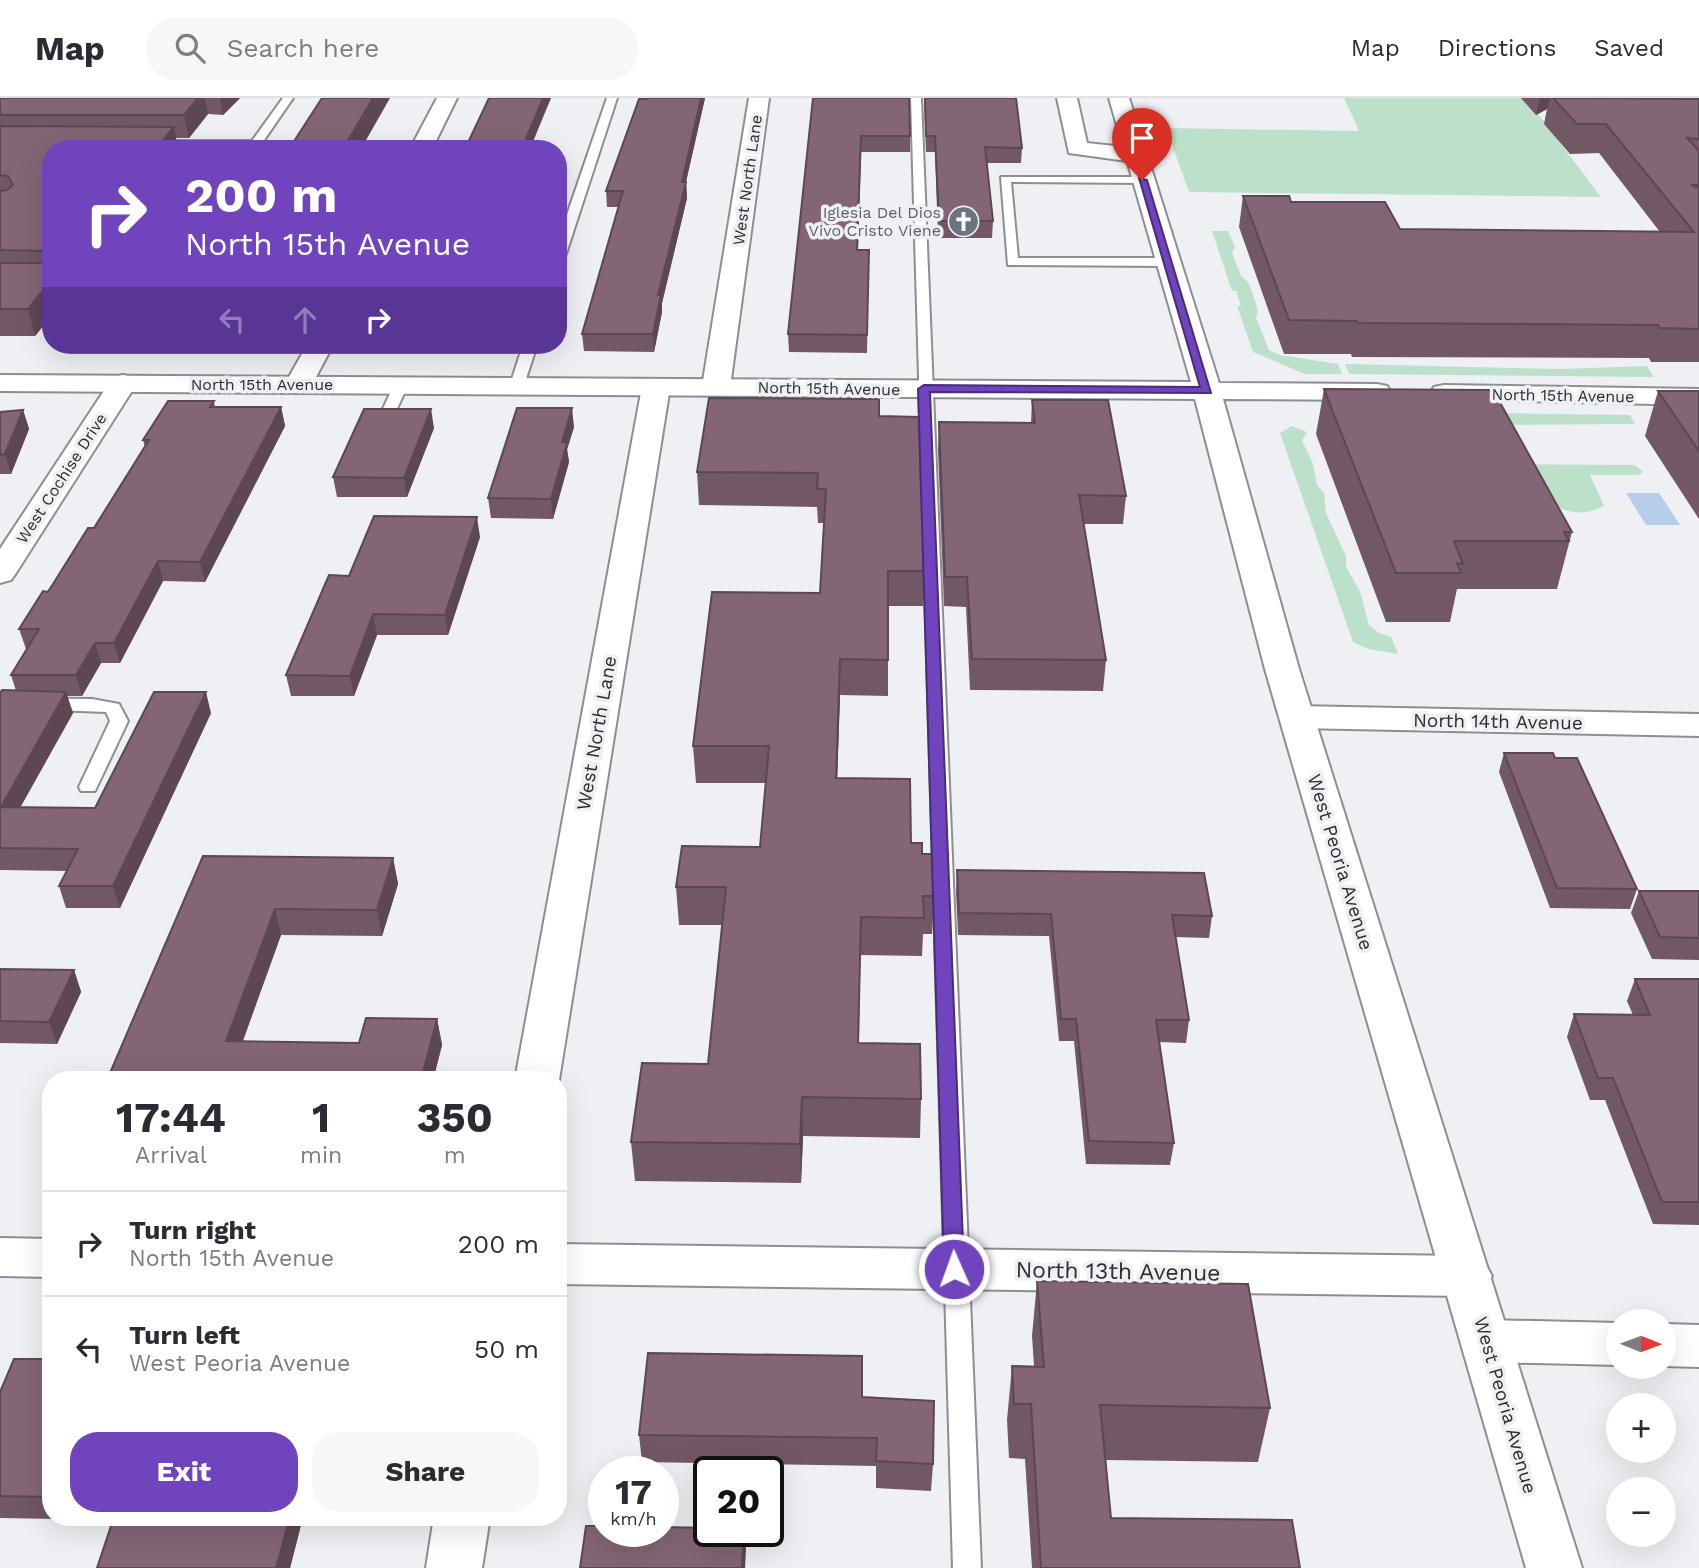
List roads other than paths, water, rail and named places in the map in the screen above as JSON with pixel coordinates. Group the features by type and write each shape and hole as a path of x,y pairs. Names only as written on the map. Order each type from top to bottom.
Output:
{"street":[{"path":"426,140 447,98"},
{"name":"West North Lane","path":"716,387 759,98"},
{"path":"1067,98 1077,148 1134,155"},
{"name":"West Peoria Avenue","path":"1119,98 1166,262 1207,390 1242,528 1297,717 1487,1341 1553,1568"},
{"path":"299,384 315,354"},
{"name":"North 15th Avenue","path":"0,383 1207,390 1699,397"},
{"name":"West Cochise Drive","path":"0,573 123,383"},
{"name":"West North Lane","path":"539,1071 656,387"},
{"name":"North 14th Avenue","path":"1297,717 1699,725"},
{"path":"0,1257 42,1258"},
{"name":"North 13th Avenue","path":"567,1264 1467,1276"},
{"path":"1487,1341 1606,1344"},
{"path":"1676,1345 1699,1346"},
{"path":"454,1568 461,1526"}],"lane":[{"path":"258,140 288,98"},
{"path":"567,233 612,98"},
{"path":"916,98 954,1269 967,1568"},
{"path":"1142,180 1004,179 1012,262 1166,262"},
{"path":"517,385 527,354"},
{"path":"387,415 401,385"},
{"path":"0,703 92,704 113,708 119,721 88,787"}],"water":[{"path":"1626,493 1659,493 1680,525 1646,525"}],"place":[{"name":"Iglesia Del Dios Vivo Cristo Viene","path":"964,221"}]}
